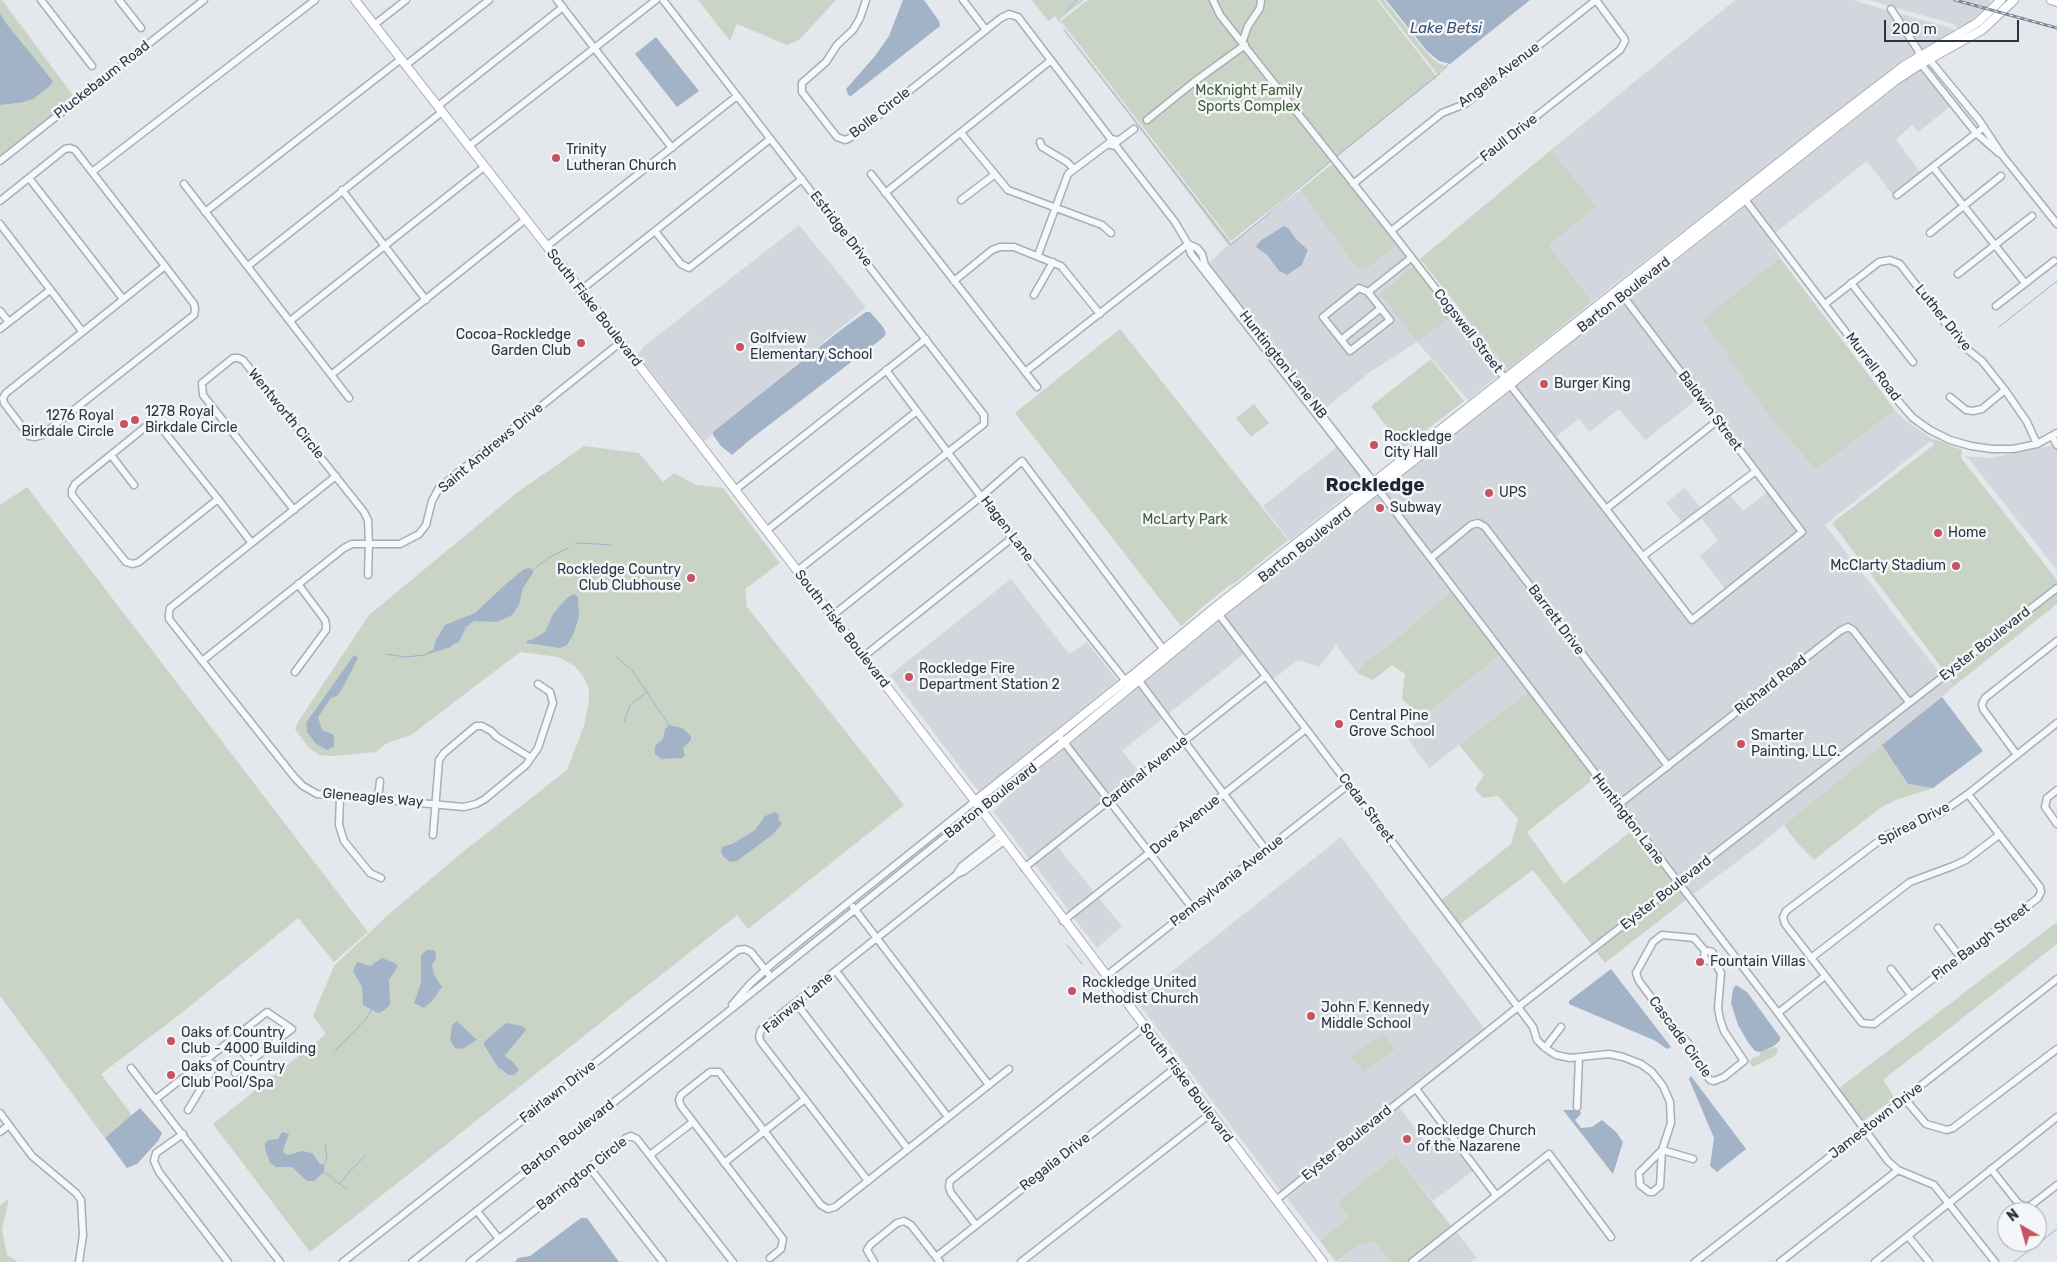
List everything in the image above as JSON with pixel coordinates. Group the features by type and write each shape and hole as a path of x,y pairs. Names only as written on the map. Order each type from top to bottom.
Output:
{"main road":[{"name":"South Fiske Boulevard","path":"355,0 832,616 1323,1262"},
{"path":"1990,12 1993,0"},
{"name":"Barton Boulevard","path":"1136,677 1164,650 1323,527 1436,432 1504,378 1591,311 1674,255 1824,127 1920,60 1961,34 1990,12 2001,0"},
{"name":"Barton Boulevard","path":"1920,60 1930,59 1982,30 2014,0"},
{"path":"2051,0 2057,2"},
{"name":"Barton Boulevard","path":"1374,485 1442,440 1583,327 1620,292 1691,232 1830,134 1873,94"},
{"path":"1824,127 1830,134"},
{"path":"1674,255 1675,248 1691,232"},
{"path":"1583,327 1591,311"},
{"path":"1550,353 1551,347 1568,328"},
{"path":"1436,432 1442,440"},
{"name":"Barton Boulevard","path":"980,809 1064,742 1136,677 1216,611"},
{"name":"Barton Boulevard","path":"974,802 1058,735 1128,684"},
{"path":"1029,770 1028,763 1032,755"}],"street":[{"path":"40,0 92,66"},
{"path":"119,0 141,28"},
{"name":"Pluckebaum Road","path":"0,161 204,0"},
{"path":"92,172 315,0"},
{"path":"374,25 406,0"},
{"path":"205,212 403,62 489,0"},
{"path":"557,0 672,148"},
{"path":"469,146 656,0"},
{"name":"Estridge Drive","path":"663,0 984,415 984,424 948,452"},
{"name":"Bolle Circle","path":"866,0 860,18 853,30 837,46 826,62 804,79 800,88 837,137 841,139 850,138 1007,15 1018,17 1050,61"},
{"path":"963,0 986,30"},
{"name":"Cogswell Street","path":"1213,0 1220,15 1391,231 1692,620"},
{"path":"1147,120 1243,44 1248,26 1260,8 1262,0"},
{"name":"Faull Drive","path":"1391,231 1620,50 1625,41 1622,34 1596,0"},
{"name":"Angela Avenue","path":"1353,184 1442,113 1465,104 1596,0"},
{"path":"248,266 563,7"},
{"path":"1891,9 1918,50 1920,60 1976,134 2002,155"},
{"path":"1930,59 2057,224"},
{"path":"885,193 1050,61 1114,142 1175,222 1188,244 1025,372"},
{"path":"547,246 737,96"},
{"path":"1897,195 1984,127"},
{"path":"1038,255 1068,174 1134,130"},
{"path":"961,133 1008,190 1102,224 1111,233"},
{"path":"581,290 770,138"},
{"path":"1040,142 1042,147 1067,162 1074,169"},
{"path":"0,201 65,150 70,148 76,150 92,172 165,266 194,304 195,309 194,315 42,435 29,436 4,403 3,398 6,393 165,266"},
{"path":"290,321 384,244 484,167"},
{"path":"1933,167 2025,283"},
{"path":"871,174 1037,386"},
{"path":"961,200 994,175"},
{"path":"1930,233 2001,176"},
{"path":"29,178 123,300"},
{"path":"655,231 681,264 689,268 802,180"},
{"path":"184,184 349,398"},
{"path":"342,190 426,300"},
{"name":"Murrell Road","path":"1742,196 1913,418 1930,430 1957,442 1992,449 2013,449 2037,444 2054,435"},
{"path":"1958,274 2032,216"},
{"path":"331,375 526,219"},
{"path":"0,224 82,331"},
{"name":"Huntington Lane NB","path":"1188,244 1197,248 1202,254 1205,265 1374,485"},
{"path":"954,281 992,250 1000,247 1014,247 1038,255 1066,270 1100,314"},
{"path":"1368,292 1411,258"},
{"name":"Luther Drive","path":"1825,304 1879,262 1890,260 1900,264 1963,346 1982,361 2005,390 2027,422 2037,444"},
{"path":"1996,306 2054,261"},
{"path":"1034,295 1053,262"},
{"path":"1851,283 1913,362"},
{"path":"1359,288 1368,292 1381,308 1390,320 1350,351 1323,316 1359,288"},
{"path":"0,329 50,290"},
{"name":"Baldwin Street","path":"1620,292 1802,532 1692,620"},
{"path":"1341,340 1381,308"},
{"path":"0,311 9,322"},
{"path":"735,490 926,339"},
{"name":"Saint Andrews Drive","path":"202,661 344,548 352,544 400,544 419,534 426,525 432,501 439,488 621,342"},
{"name":"Wentworth Circle","path":"294,510 202,395 202,383 233,358 243,360 364,512 368,520 368,575"},
{"name":"Hagen Lane","path":"886,370 1012,538 1128,684"},
{"path":"1950,397 1966,410 1973,411 1982,408 2005,390"},
{"path":"766,531 917,412"},
{"path":"1606,509 1717,421"},
{"path":"218,500 139,562 133,564 126,562 72,495 72,490 75,484 149,424 155,424 162,429 218,500 251,542 336,476"},
{"path":"2054,435 2057,445"},
{"path":"797,571 948,452"},
{"path":"111,455 134,485"},
{"path":"832,616 1022,462 1164,650"},
{"path":"1643,556 1756,471"},
{"name":"Huntington Lane","path":"1374,485 1778,1013 1888,1161 1898,1170 1934,1185 1995,1262"},
{"name":"Barrett Drive","path":"1431,558 1471,525 1478,523 1485,527 1668,766"},
{"path":"863,657 1012,538"},
{"name":"Gleneagles Way","path":"251,542 170,608 169,619 295,778 303,786 317,794 464,807 476,804 485,799 526,765 538,748 554,703 550,692 538,684"},
{"path":"295,672 326,630 325,620 298,584"},
{"name":"Eyster Boulevard","path":"1276,1200 1518,1007 2057,588"},
{"name":"Cedar Street","path":"1216,611 1518,1007 1533,1027 1538,1040 1545,1048"},
{"name":"Richard Road","path":"1618,805 1840,631 1848,627 1853,630 1909,702"},
{"path":"2017,755 1983,710 1982,704 1985,698 2057,641"},
{"name":"Cardinal Avenue","path":"1024,868 1266,676"},
{"path":"1136,677 1266,850"},
{"name":"Spirea Drive","path":"1867,1024 1862,1023 1785,924 1783,917 1786,911 1887,835 1939,814 1968,794 2057,723"},
{"path":"433,835 440,760 444,753 476,726 482,726 491,731 497,737 531,758"},
{"name":"Dove Avenue","path":"1063,921 1306,728"},
{"path":"1058,735 1192,909"},
{"path":"378,799 380,781"},
{"name":"Pennsylvania Avenue","path":"1106,976 1348,784"},
{"path":"2057,790 2047,798 2044,807 2057,824"},
{"name":"Pine Baugh Street","path":"1867,1024 1874,1024 1961,958 2038,898 2041,892 2040,887 1968,794"},
{"path":"340,797 339,825 344,841 370,873 381,878"},
{"name":"Barton Boulevard","path":"724,1013 765,970 974,802"},
{"name":"Barton Boulevard","path":"412,1262 980,809"},
{"path":"938,831 944,838"},
{"path":"1811,958 1910,882 1960,863 1999,835"},
{"name":"Fairway Lane","path":"868,1181 761,1042 759,1037 761,1030 1002,839"},
{"path":"849,902 989,1085"},
{"path":"1938,928 1961,958"},
{"name":"Cascade Circle","path":"1662,935 1694,938 1711,955 1721,974 1718,1008 1720,1019 1728,1037 1744,1060 1724,1078 1714,1082 1710,1080 1699,1066 1689,1044 1638,982 1636,973 1653,942 1662,935"},
{"path":"1711,955 1724,944"},
{"name":"Fairlawn Drive","path":"342,1262 738,950 744,949 751,952 771,977"},
{"path":"1891,969 1911,995"},
{"path":"836,971 948,1117"},
{"path":"1778,1013 1826,976"},
{"name":"Jamestown Drive","path":"1695,1262 2057,979"},
{"path":"796,1003 908,1149"},
{"path":"156,1099 267,1012 292,1029 236,1073"},
{"path":"976,1225 951,1193 950,1181 1144,1027"},
{"path":"1561,1027 1545,1048 1556,1055 1579,1058 1609,1054 1623,1057 1641,1064 1652,1072 1663,1086 1670,1102 1671,1123 1662,1150 1660,1186 1653,1192 1649,1192 1640,1184 1638,1173 1662,1150"},
{"path":"232,1038 251,1062"},
{"path":"1904,1098 1926,1124 1947,1130 1953,1128 2057,1049"},
{"path":"1577,1107 1579,1058"},
{"path":"188,1110 215,1065 204,1060"},
{"path":"131,1068 280,1262"},
{"name":"Regalia Drive","path":"938,1259 976,1225 1175,1068"},
{"path":"770,1258 781,1249 783,1239 681,1106 679,1100 681,1094 710,1072 719,1072 821,1205 828,1209 835,1207 1009,1069"},
{"path":"1416,1089 1496,1195"},
{"path":"724,1163 805,1099"},
{"path":"0,1113 36,1160 76,1193 81,1200 83,1235 79,1262"},
{"path":"1021,1262 1210,1114"},
{"path":"1875,1262 2057,1117"},
{"path":"650,1155 693,1122"},
{"path":"0,1132 9,1125"},
{"path":"183,1134 156,1153 154,1161 159,1172 228,1262"},
{"name":"Barrington Circle","path":"470,1262 626,1138 631,1136 637,1139 650,1155 733,1262"},
{"path":"1662,1150 1693,1159"},
{"path":"1412,1262 1549,1154 1611,1237"},
{"path":"590,1167 663,1262"},
{"path":"1991,1169 2018,1203 2024,1206 2030,1206 2057,1185"},
{"path":"1780,1262 1898,1170"},
{"path":"477,1210 499,1239"},
{"path":"874,1262 867,1250 870,1244 904,1221 911,1225 938,1259"},
{"path":"1908,1236 1929,1262"}],"shaded area":[{"path":"1735,0 1852,0 1890,11 1916,52 1895,66 1592,302 1549,245 1597,206 1551,150"},
{"path":"1869,0 1990,1 1989,7 1960,30 1953,24"},
{"path":"1897,13 1951,28 1956,32 1921,50"},
{"path":"1922,69 1951,106 1918,132 1912,125 1896,139 1920,172 1892,194 1867,161 1774,234 1750,202 1914,73"},
{"path":"1300,190 1356,264 1364,271 1398,244 1408,257 1368,289 1358,286 1321,314 1321,318 1348,353 1391,322 1372,292 1411,262 1414,265 1380,294 1453,316 1499,375 1468,400 1417,342 1370,372 1322,411 1208,264 1228,245","holes":["1289,229 1296,239 1308,250 1308,253 1302,265 1287,275 1279,271 1267,255"]},
{"path":"1746,205 1771,237 1769,238 1780,258 1704,319 1764,408 1816,470 1895,410 1906,421 1944,447 1929,442 1825,525 1938,671 1944,672 1909,699 1849,625 1668,763 1479,521 1431,554 1382,491 1511,390 1691,624 1695,621 1806,532 1628,299"},
{"path":"799,225 866,307 704,441 638,355 643,347"},
{"path":"1360,290 1367,294 1377,308 1341,336 1326,317"},
{"path":"1624,301 1714,420 1696,400 1645,440 1619,409 1589,432 1579,419 1557,436 1608,505 1606,506 1514,387"},
{"path":"1461,311 1508,369 1503,372 1457,313"},
{"path":"1381,312 1386,319 1350,348 1344,340"},
{"path":"2054,445 2057,449 2057,570 1969,459 1964,456 1991,458"},
{"path":"1337,447 1364,481 1290,541 1263,506"},
{"path":"1685,488 1702,509 1683,523 1666,503"},
{"path":"1769,491 1799,531 1692,617 1725,589 1700,556 1718,540 1702,519 1687,529 1686,527 1729,494 1743,511"},
{"path":"1379,494 1452,590 1385,649 1365,662 1357,673 1336,645 1319,667 1298,660 1272,680 1223,616"},
{"path":"1478,526 1484,529 1665,766 1619,802 1434,558 1473,527"},
{"path":"1011,579 1069,654 1087,642 1117,680 979,792 890,675"},
{"path":"1220,619 1245,653 1167,715 1143,682"},
{"path":"1848,630 1905,702 1680,880 1622,806 1841,633"},
{"path":"1501,654 1529,691 1429,768 1404,733"},
{"path":"1947,677 1954,686 1942,697 1754,849 1692,895 1683,884"},
{"path":"1139,685 1163,718 1122,751 1140,773 1110,798 1068,743"},
{"path":"1065,746 1106,800 1030,860 993,811 1041,765"},
{"name":"John F. Kennedy Middle School","path":"1341,837 1487,1032 1284,1196 1136,1000"},
{"path":"1057,846 1095,893 1070,912 1034,864"},
{"path":"1098,897 1122,926 1097,948 1073,917"},
{"path":"1399,1107 1427,1144 1444,1131 1474,1170 1433,1201 1396,1157 1337,1202 1348,1217 1320,1241 1287,1198"},
{"path":"1456,1231 1477,1258 1471,1262 1416,1262"},
{"path":"1375,1242 1390,1262 1338,1262 1359,1245"}],"green space":[{"path":"0,0 2,0 75,98 0,157 0,105 19,103 53,81 6,23 0,13"},
{"path":"698,0 836,0 799,40 787,45 737,24 730,41"},
{"path":"1032,0 1084,0 1060,19 1060,22 1231,243 1228,245 1055,16 1048,21"},
{"name":"McKnight Family Sports Complex","path":"1088,0 1377,0 1437,77 1231,241 1061,21"},
{"path":"1379,0 1384,0 1426,52 1438,63 1448,67 1438,75"},
{"path":"1551,150 1597,206 1549,245 1592,302 1508,369 1420,259"},
{"path":"1333,163 1398,244 1364,271 1355,265 1300,190"},
{"path":"1780,258 1895,410 1816,470 1763,408 1703,319"},
{"path":"1414,265 1453,316 1417,341 1380,294"},
{"name":"McLarty Park","path":"1120,329 1288,540 1181,626 1015,413"},
{"path":"1431,359 1464,401 1403,448 1371,406"},
{"path":"1254,404 1269,423 1251,437 1236,418"},
{"name":"McClarty Stadium","path":"1934,439 1962,450 1961,458 2057,580 2057,584 1945,672 1832,523 1934,445"},
{"path":"584,446 639,453 663,482 674,473 696,485 723,488 780,563 745,589 747,607 904,805 748,929 737,915 310,1252 213,1124 326,1034 313,1016 334,966 389,914 464,851 567,770 584,726 589,689 583,676 575,666 558,657 520,652 411,735 387,743 376,752 331,756 319,755 308,747 295,729 369,615 518,492"},
{"path":"27,487 368,932 334,962 299,919 297,919 179,1015 101,1074 132,1115 105,1138 0,996 0,505"},
{"path":"1452,590 1501,654 1422,718 1402,699 1405,674 1392,665 1373,680 1357,673 1365,662 1385,649"},
{"path":"2057,592 2057,604 1954,686 1947,677"},
{"path":"1529,691 1595,778 1527,832 1564,884 1634,829 1675,883 1593,946 1533,870 1459,925 1440,901 1511,844 1518,819 1498,796 1483,798 1475,789 1484,775 1459,745"},
{"path":"1882,745 1908,784 1933,788 1896,800 1880,808 1814,860 1798,844 1784,825"},
{"path":"1678,888 1687,899 1605,963 1596,951"},
{"path":"2057,922 2057,944 1883,1080 1895,1098 1862,1122 1838,1089"},
{"path":"1382,1033 1395,1049 1364,1072 1351,1057"},
{"path":"1775,1047 1778,1050 1775,1056 1753,1067 1749,1061 1759,1056 1767,1048"},
{"path":"1396,1156 1452,1227 1408,1262 1390,1262 1375,1242 1359,1245 1336,1262 1320,1241 1348,1217 1337,1202"},
{"path":"9,1198 2,1230 7,1255 18,1262 0,1262 0,1206"}],"water":[{"path":"903,0 924,0 939,21 940,26 851,96 848,95 846,89 875,56 889,36"},
{"name":"Lake Betsi","path":"1386,0 1530,0 1450,64 1439,61 1427,51"},
{"path":"0,13 53,81 50,86 33,99 0,105"},
{"path":"656,37 699,91 677,107 635,54"},
{"path":"1284,226 1308,250 1302,265 1287,275 1279,271 1267,255 1256,247 1260,241"},
{"path":"866,312 870,312 883,327 886,333 884,337 732,455 721,446 713,432"},
{"path":"529,568 533,570 533,573 523,588 519,605 512,615 497,622 474,621 466,627 459,642 451,647 425,655 433,650 436,640 445,625 475,613 507,583 524,569"},
{"path":"574,594 578,597 579,617 573,635 567,645 560,648 526,643 528,640 545,632 553,614 568,597"},
{"path":"354,655 358,658 342,689 337,696 331,698 318,717 322,730 334,735 334,747 327,750 316,744 307,732 306,723"},
{"path":"1942,697 1983,751 1933,788 1908,784 1882,745"},
{"path":"669,725 682,728 691,736 691,740 683,748 685,756 682,758 662,759 655,754 655,746 663,739 665,729"},
{"path":"775,812 779,815 778,819 782,824 772,835 737,861 730,862 723,856 721,852 722,847 732,844 755,830 765,816"},
{"path":"427,950 434,950 436,953 436,958 432,965 434,975 442,987 432,1001 424,1008 414,1003 421,983 421,955"},
{"path":"382,958 398,966 389,980 390,1005 378,1013 363,1005 362,987 353,971 357,962 370,966"},
{"path":"1611,969 1671,1047 1667,1049 1656,1041 1569,1004 1569,1001"},
{"path":"1736,985 1747,992 1780,1037 1780,1040 1774,1046 1760,1052 1755,1051 1749,1044 1738,1025 1731,1003 1733,989"},
{"path":"457,1021 477,1040 462,1049 455,1048 450,1040 452,1025"},
{"path":"506,1023 522,1026 526,1030 505,1055 519,1070 514,1075 509,1075 498,1067 484,1045 484,1042"},
{"path":"1691,1076 1746,1149 1717,1172 1710,1166 1714,1138 1689,1079"},
{"path":"140,1108 162,1133 158,1141 137,1164 127,1168 105,1138"},
{"path":"1563,1110 1580,1110 1581,1114 1575,1120 1581,1128 1592,1127 1602,1120 1616,1132 1623,1142 1613,1174"},
{"path":"282,1132 289,1134 283,1150 284,1153 288,1155 302,1151 312,1153 320,1164 324,1165 324,1172 314,1181 307,1181 292,1167 276,1167 270,1163 265,1144 268,1140 278,1139"},
{"path":"581,1218 587,1218 619,1262 515,1262 518,1258 530,1256"}],"waterway":[{"path":"1066,11 1077,0"},
{"path":"1064,30 1231,245 1331,161"},
{"path":"1445,67 1448,64"},
{"path":"1337,156 1440,73"},
{"path":"1999,327 2057,281"},
{"path":"575,544 611,545"},
{"path":"533,570 548,558 568,548"},
{"path":"386,654 405,657 425,655"},
{"path":"616,657 633,671 669,725"},
{"path":"624,722 630,705 647,692"},
{"path":"1067,945 1082,964"},
{"path":"335,1051 367,1018 372,1008"},
{"path":"324,1165 327,1158 325,1145"},
{"path":"340,1184 366,1155"},
{"path":"324,1172 347,1189"},
{"path":"2014,1262 2057,1229"}],"railway":[{"path":"1955,0 2057,28"}],"place":[{"name":"Trinity Lutheran Church","path":"556,158"},
{"name":"Cocoa-Rockledge Garden Club","path":"581,343"},
{"name":"Golfview Elementary School","path":"740,347"},
{"name":"Burger King","path":"1544,384"},
{"name":"1278 Royal Birkdale Circle","path":"135,420"},
{"name":"1276 Royal Birkdale Circle","path":"124,424"},
{"name":"Rockledge City Hall","path":"1374,445"},
{"name":"UPS","path":"1489,493"},
{"name":"Subway","path":"1380,508"},
{"name":"Home","path":"1938,533"},
{"name":"McClarty Stadium","path":"1956,566"},
{"name":"Rockledge Country Club Clubhouse","path":"691,578"},
{"name":"Rockledge Fire Department Station 2","path":"909,677"},
{"name":"Central Pine Grove School","path":"1339,724"},
{"name":"Smarter Painting, LLC.","path":"1741,744"},
{"name":"Fountain Villas","path":"1700,962"},
{"name":"Rockledge United Methodist Church","path":"1072,991"},
{"name":"John F. Kennedy Middle School","path":"1311,1016"},
{"name":"Oaks of Country Club - 4000 Building","path":"171,1041"},
{"name":"Oaks of Country Club Pool/Spa","path":"171,1075"},
{"name":"Rockledge Church of the Nazarene","path":"1407,1139"}],"district":[{"name":"Rockledge","path":"1375,486"}]}
